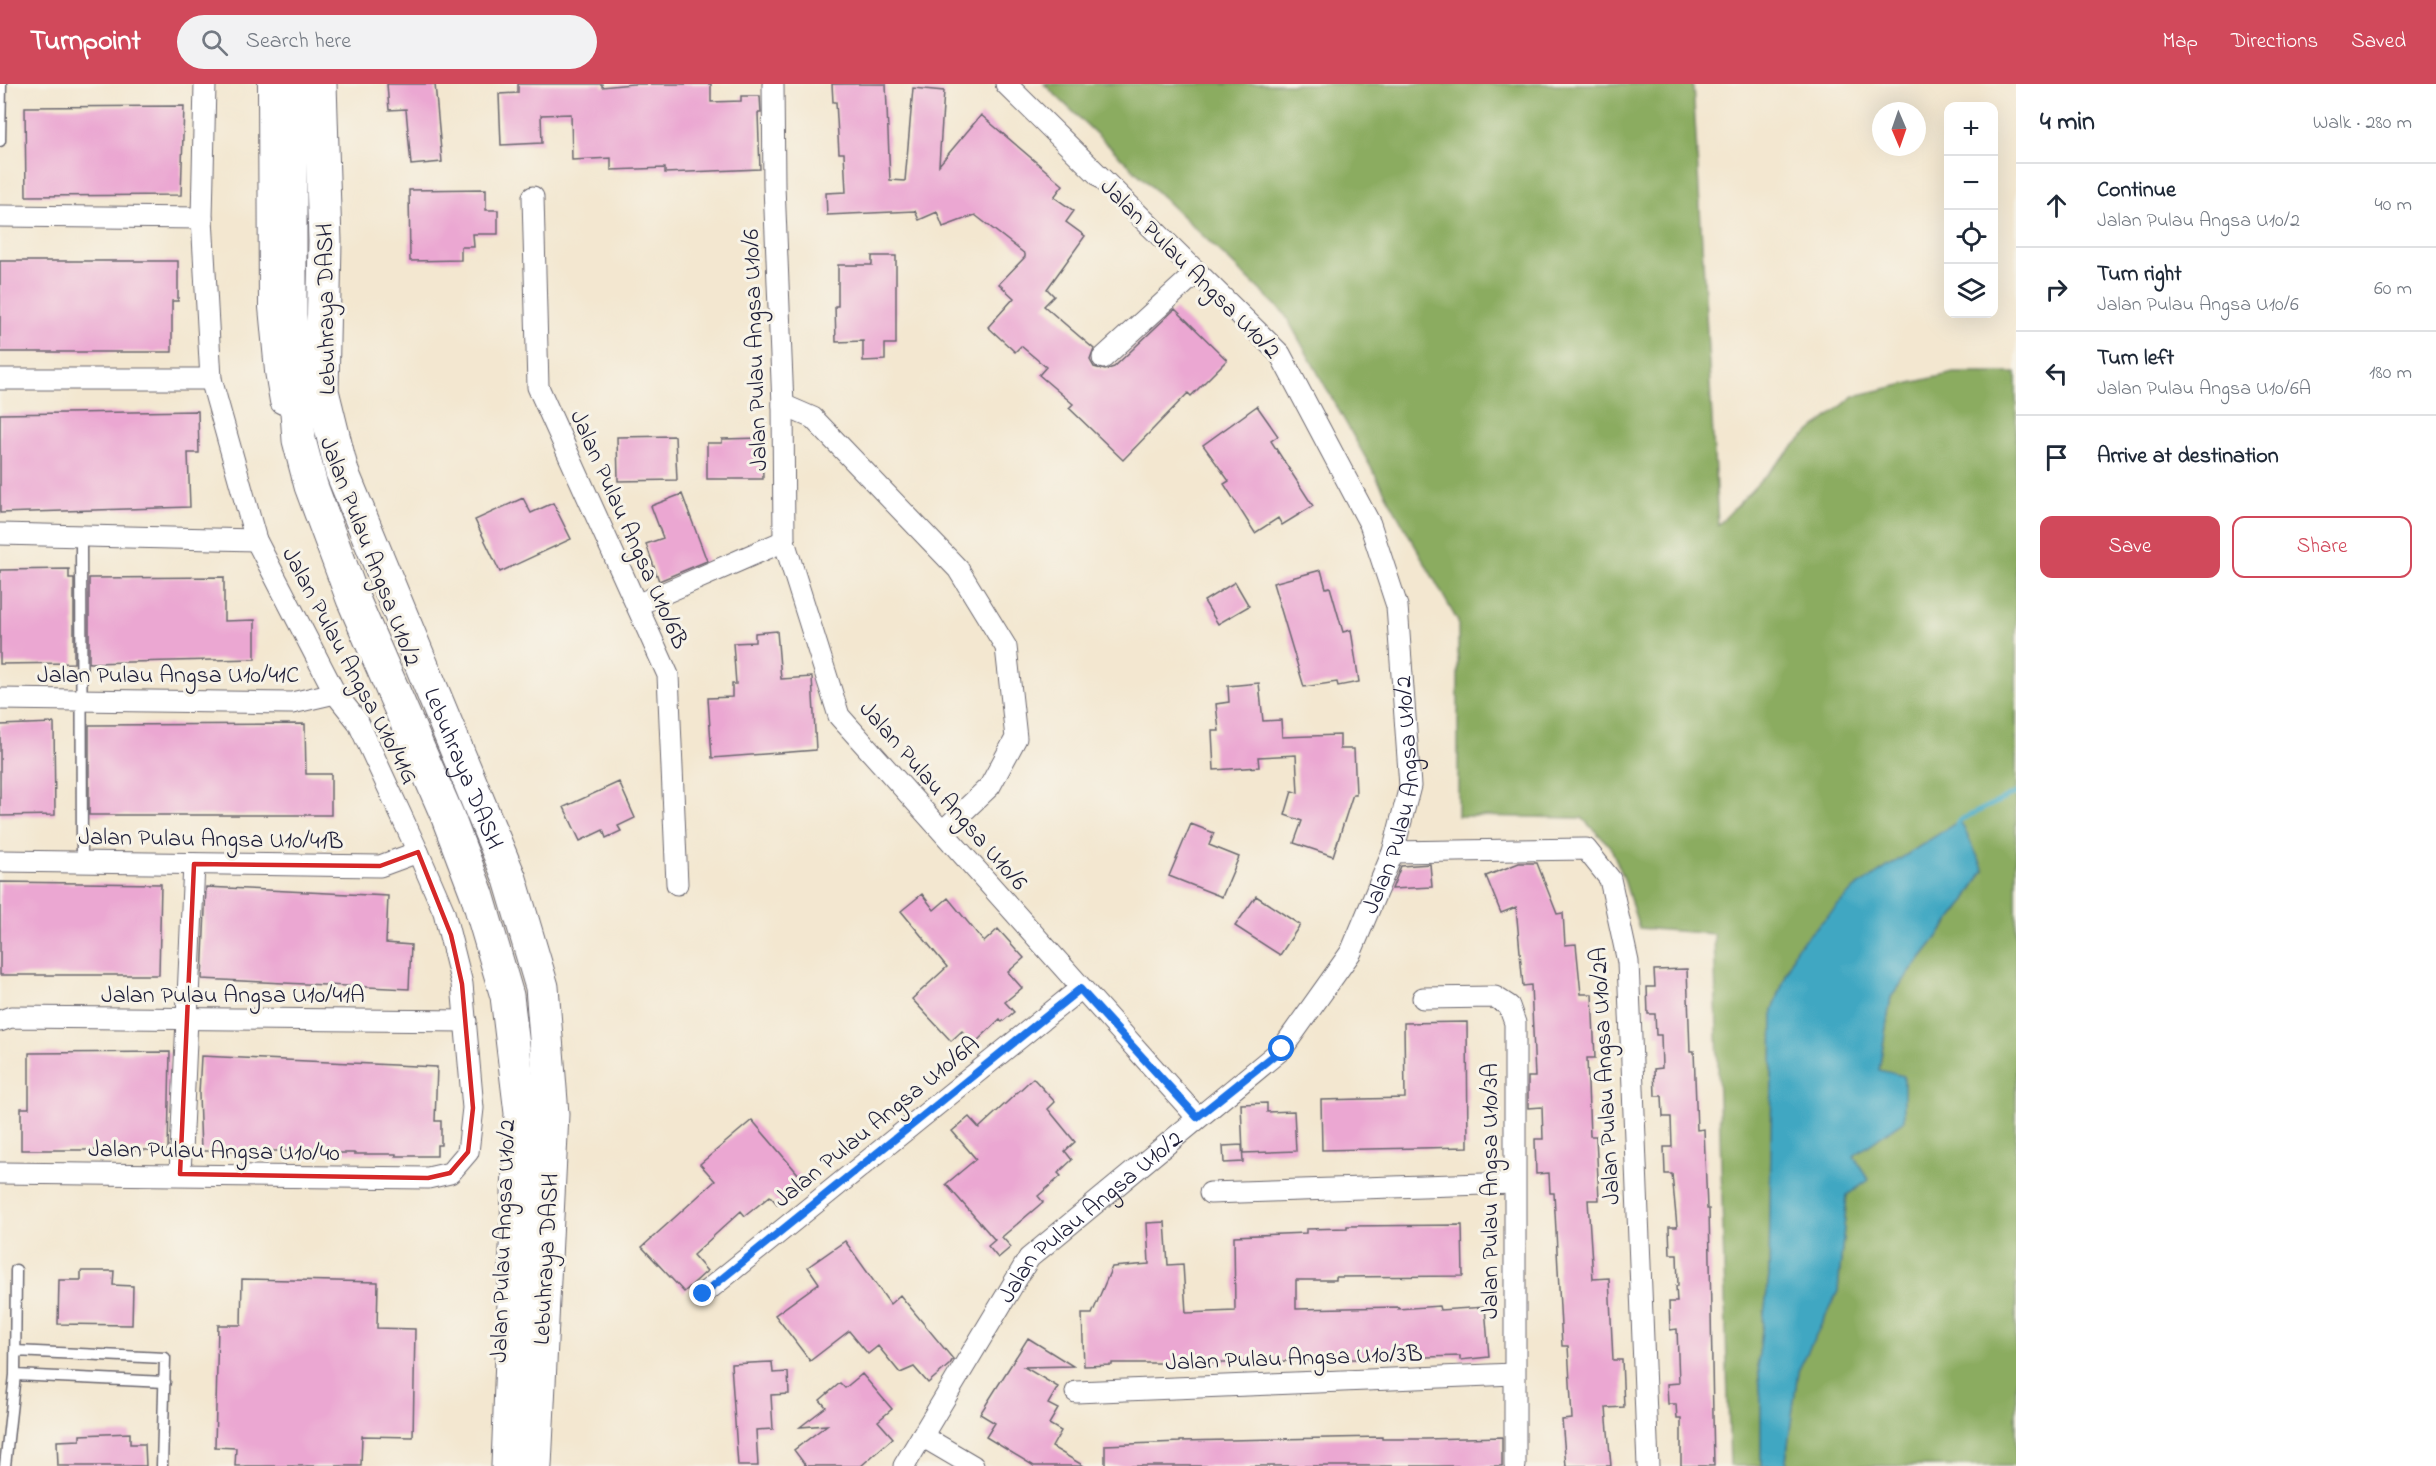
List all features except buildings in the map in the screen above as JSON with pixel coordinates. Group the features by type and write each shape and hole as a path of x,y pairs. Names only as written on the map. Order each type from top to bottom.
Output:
{"highway":[{"name":"Lebuhraya DASH","path":"290,84 290,315 299,440 311,486 345,578 447,815 473,884 507,996 520,1113 508,1466"},
{"name":"Lebuhraya DASH","path":"320,84 325,241 322,391 342,472 510,879 542,987 552,1114 536,1466"}],"street":[{"name":"Jalan Pulau Angsa U10/41G","path":"205,84 202,218 212,379 256,540 335,693 358,722 418,852 451,935 462,984 473,1108 468,1152 450,1173 428,1178"},
{"name":"Jalan Pulau Angsa U10/2","path":"271,84 272,307 278,371 301,492 346,611 464,891 504,1040 510,1149 493,1466"},
{"name":"Jalan Pulau Angsa U10/2","path":"304,84 302,322 315,397 337,476 498,867 534,987 542,1067 538,1276 526,1466"},
{"name":"Jalan Pulau Angsa U10/6","path":"773,84 774,186 783,405 784,541 838,716 1197,1117"},
{"name":"Jalan Pulau Angsa U10/2","path":"904,1466 1029,1258 1282,1049 1351,952 1393,852 1410,786 1397,606 1370,524 1280,354 1006,84"},
{"name":"Jalan Pulau Angsa U10/6B","path":"533,197 538,387 668,675 677,884"},
{"path":"0,216 202,218"},
{"path":"1103,358 1197,272"},
{"path":"0,379 212,379"},
{"path":"783,405 813,418 958,568 1006,647 1016,738 990,786 943,831"},
{"path":"0,534 256,540"},
{"path":"637,605 784,541"},
{"name":"Jalan Pulau Angsa U10/41C","path":"0,699 292,703 335,693"},
{"name":"Jalan Pulau Angsa U10/2A","path":"1393,852 1586,849 1610,879 1628,962 1648,1466"},
{"name":"Jalan Pulau Angsa U10/41B","path":"0,861 380,866 418,852"},
{"path":"180,1174 194,864"},
{"name":"Jalan Pulau Angsa U10/6A","path":"703,1294 1080,989"},
{"name":"Jalan Pulau Angsa U10/3A","path":"1423,998 1495,997 1509,1006 1515,1023 1515,1466"},
{"name":"Jalan Pulau Angsa U10/41A","path":"0,1020 11,1017 466,1021"},
{"name":"Jalan Pulau Angsa U10/40","path":"0,1173 428,1178"},
{"path":"1210,1194 1515,1183"},
{"name":"Jalan Pulau Angsa U10/3B","path":"1076,1392 1514,1374"},
{"path":"922,1436 972,1466"}],"lane":[{"path":"0,141 1,84"},
{"path":"81,536 82,862"},
{"path":"5,1466 15,1375 16,1270"},
{"path":"15,1351 165,1358 162,1466"},
{"path":"15,1375 165,1382"}],"highlighted area":[{"path":"418,852 451,935 462,984 473,1108 468,1152 450,1173 428,1178 180,1174 194,864 380,866"}],"green space":[{"path":"1044,84 1693,84 1718,525 1800,440 1854,396 1954,373 2016,373 2016,1466 1788,1466 1786,1460 1798,1371 1838,1291 1847,1195 1854,1156 1879,1070 1891,997 1964,903 1984,870 1796,948 1773,1010 1769,1276 1758,1361 1761,1401 1761,1466 1730,1466 1714,934 1639,928 1623,876 1610,846 1582,818 1458,816 1458,622 1284,313"}],"water":[{"path":"1960,820 1984,870 1964,903 1891,997 1879,1070 1904,1076 1904,1120 1854,1156 1869,1180 1847,1195 1838,1291 1798,1371 1786,1460 1788,1466 1761,1466 1761,1401 1758,1361 1769,1276 1773,1010 1796,948 1855,888"}],"waterway":[{"path":"1957,824 1960,820 2016,793"}],"route":[{"path":"703,1294 1080,989 1197,1117 1282,1049"}]}
